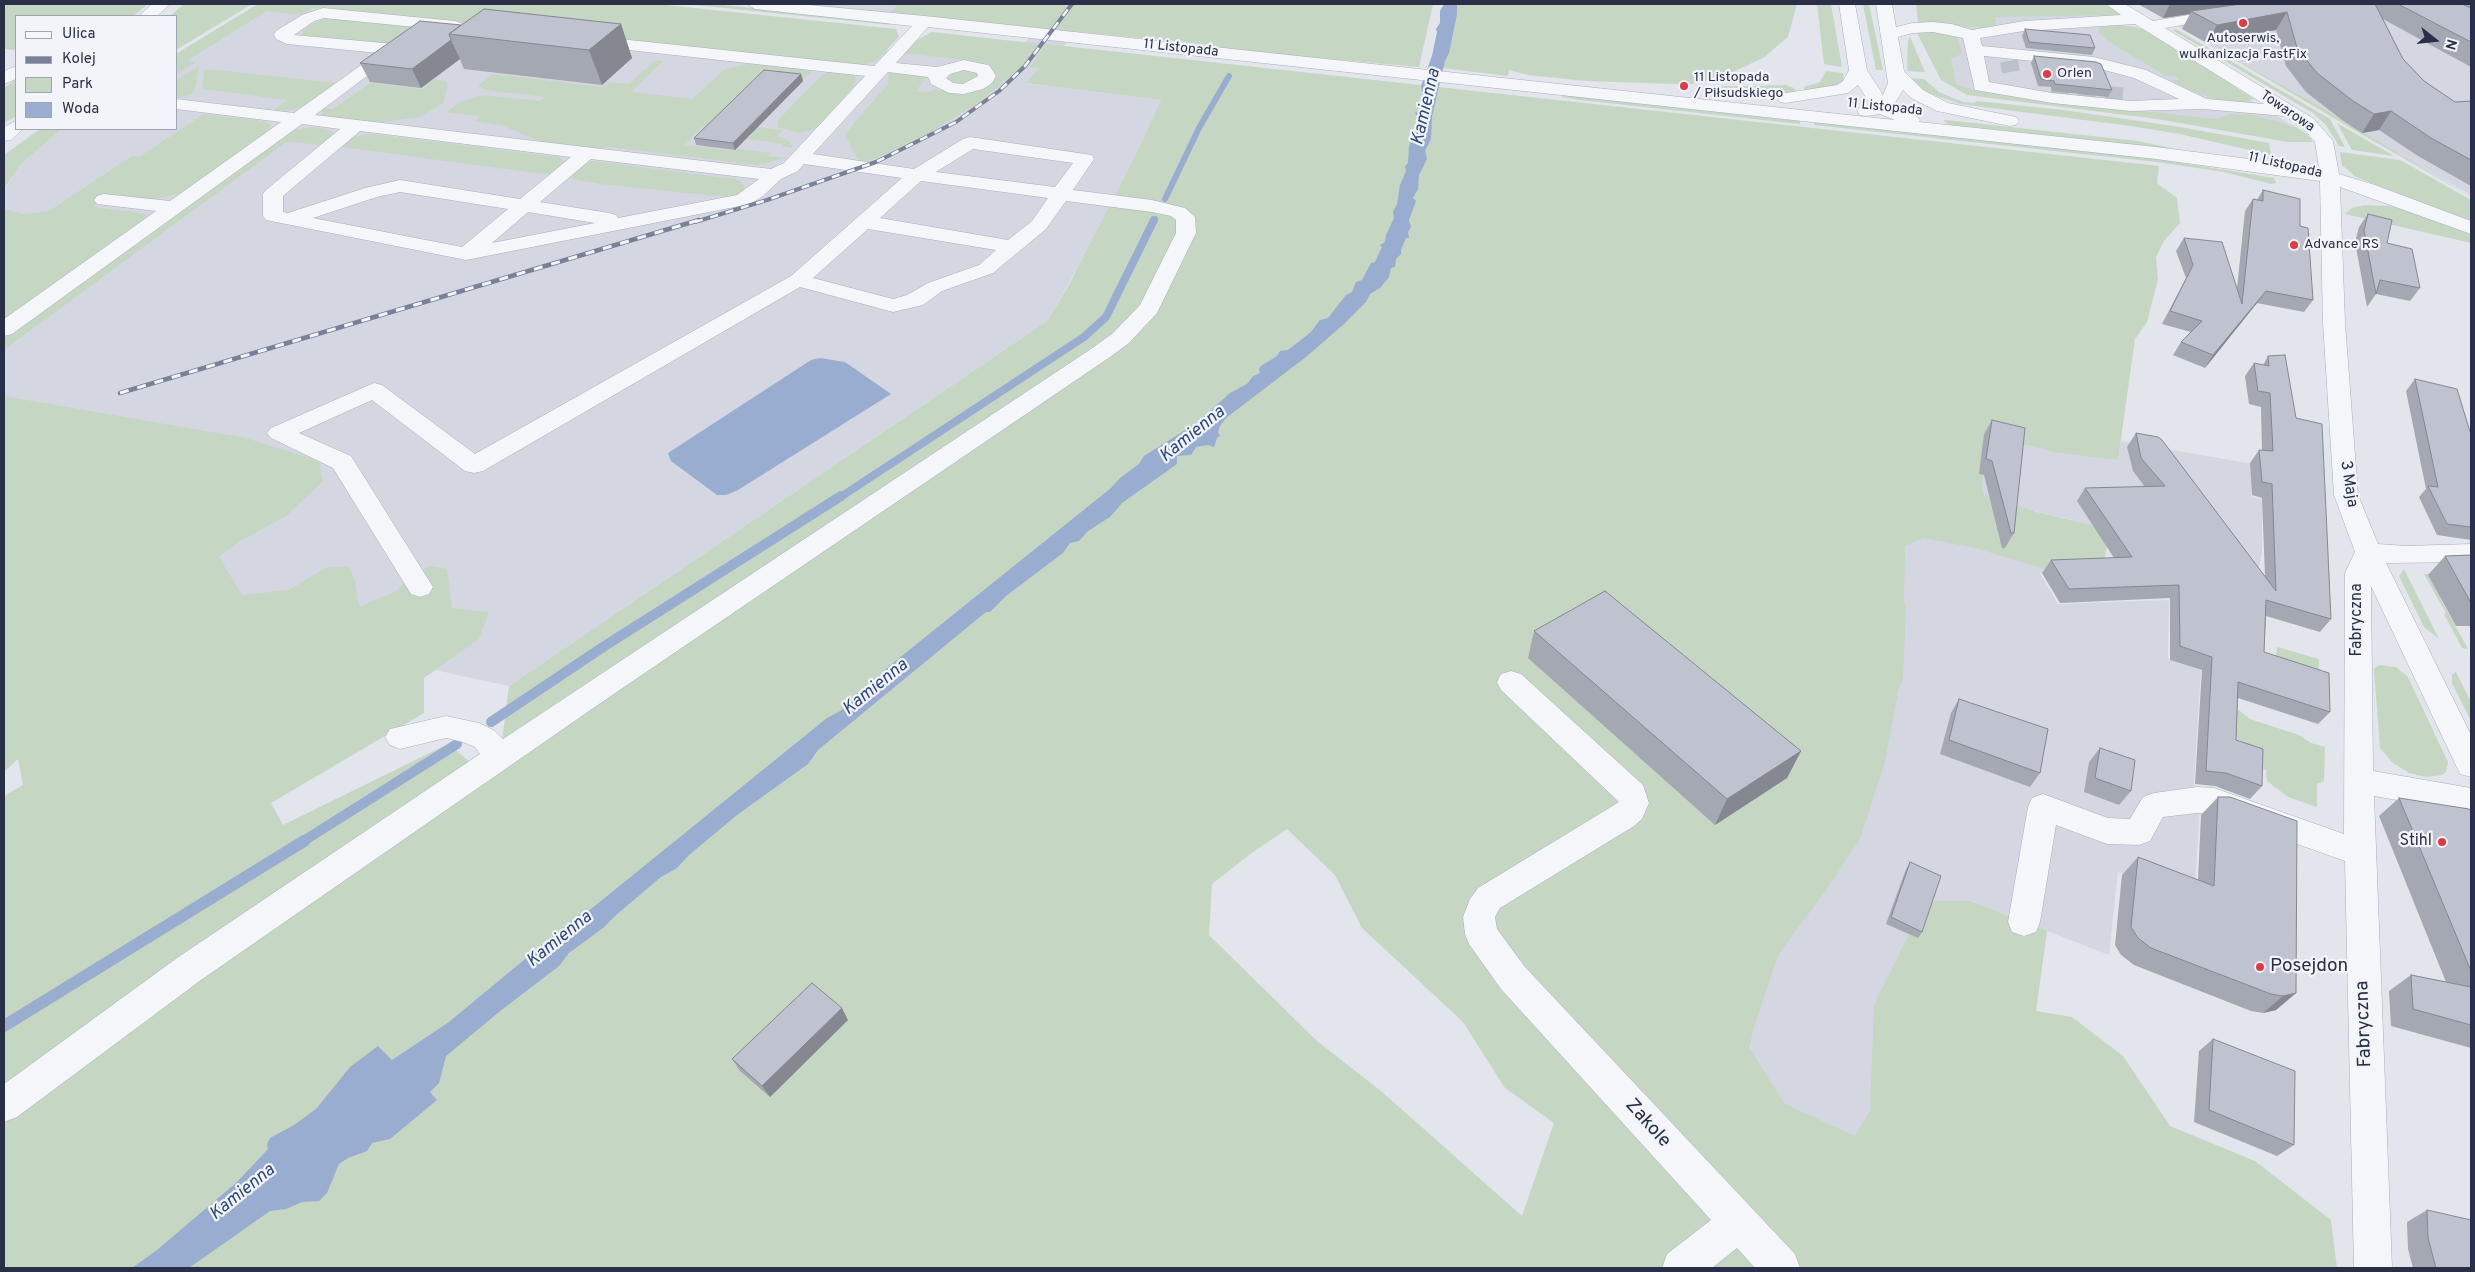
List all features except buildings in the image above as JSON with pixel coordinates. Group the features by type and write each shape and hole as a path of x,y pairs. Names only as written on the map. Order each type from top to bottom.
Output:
{"street":[{"path":"148,15 162,4"},
{"name":"11 Listopada","path":"755,4 2156,153 2330,176"},
{"path":"1847,4 1858,70 1882,108"},
{"path":"1882,108 1894,91 1897,83 1884,4"},
{"name":"Towarowa","path":"2114,4 2308,123 2324,141 2330,176"},
{"path":"394,50 288,39 282,35 308,18 323,13 468,27"},
{"path":"2234,13 2145,23 2080,23 2024,26 1999,57 1980,86 2062,99 2203,104 2291,112"},
{"path":"178,104 774,175 786,172 800,158 879,69 925,21"},
{"path":"4,329 431,23"},
{"path":"2080,23 2095,37"},
{"path":"1890,34 1912,28 1933,27 1952,29 1999,57 2094,62 2140,74 2203,104"},
{"path":"575,39 879,69 940,73"},
{"path":"2110,49 2140,74"},
{"path":"1998,89 1999,57"},
{"path":"1999,57 2016,92"},
{"path":"4,79 14,61"},
{"path":"1786,98 1842,89 1850,84 1858,70"},
{"path":"1896,73 1916,94 1943,107 2010,121"},
{"path":"2140,74 2140,101"},
{"path":"2016,92 2038,88 2051,90"},
{"name":"11 Listopada","path":"1607,94 1786,98 2010,121 2182,143 2330,176"},
{"path":"1816,117 1882,108 1908,119 1944,130"},
{"path":"355,126 316,156 273,194 273,216 466,254 743,200 756,192 774,175"},
{"path":"4,136 15,127"},
{"path":"420,587 342,462 279,433 374,390 474,465 798,280 866,222 917,174 970,143 1085,159 1039,225 1013,247 986,269 935,287 915,300 893,306 798,280"},
{"path":"466,254 586,154"},
{"path":"4,1104 189,969 500,757 1102,352 1137,322 1149,308 1162,286 1186,233 1187,223 1185,216 1168,209 800,158"},
{"path":"2330,176 2471,228"},
{"name":"3 Maja","path":"2330,176 2334,323 2346,495 2368,552 2471,765"},
{"path":"288,220 372,192 400,186 628,222"},
{"path":"104,200 175,207"},
{"path":"866,222 1013,247"},
{"path":"2368,552 2406,556 2471,553"},
{"name":"Fabryczna","path":"2368,552 2358,573 2358,780 2373,1268"},
{"name":"Zakole","path":"1511,682 1632,794 1634,803 1631,810 1623,817 1485,902 1478,917 1481,934 1514,978 1781,1268"},
{"path":"400,737 446,727 469,731 485,740 500,757"},
{"path":"2358,780 2471,800"},
{"path":"2024,922 2043,807 2107,831 2139,832 2154,806 2197,800 2214,801 2359,853"},
{"path":"1681,1268 1738,1223"}],"shaded area":[{"path":"258,4 462,4 1010,63 1043,19 1081,23 1048,68 1038,68 1026,83 1161,100 1119,196 1047,321 509,686 461,676 272,628 4,409 4,190 21,164 61,130 178,130 178,53"},
{"path":"797,4 899,4 890,13"},
{"path":"2139,4 2471,4 2471,195 2361,133 2341,118"},
{"path":"1961,15 2107,15 2293,126 2296,139 2109,107 1985,95 1953,84 1922,34"},
{"path":"1986,439 2118,460 2121,441 2264,466 2251,485 2251,497 2266,500 2262,512 2262,554 2259,567 2119,571 2109,529 1981,498"},
{"path":"1897,531 2037,558 2058,571 2040,573 2058,604 2169,600 2168,659 2201,670 2194,784 2200,805 2194,900 2118,872 2109,955 1970,901 1869,1142 1743,1105 1766,936 1886,574"}],"green space":[{"path":"4,4 148,4 134,15 15,15 15,50 4,49"},
{"path":"184,4 252,4 178,49 178,15 171,15"},
{"path":"258,4 656,4 896,29 899,37 876,61 858,67 313,8 300,15 267,11 187,61 196,62 178,74 178,53"},
{"path":"684,4 713,4 883,21 892,25"},
{"path":"898,4 1433,4 1419,67 1241,51 1209,45 890,13"},
{"path":"1454,4 1797,4 1788,37 1763,58 1720,78 1692,84 1673,84 1586,81 1528,75 1509,70 1508,76 1442,68"},
{"path":"1817,4 1831,4 1842,67 1824,64"},
{"path":"1863,4 1869,4 1883,70 1876,70"},
{"path":"1916,4 2107,4 2123,14 1995,17 1996,26 1986,28 1918,23"},
{"path":"330,17 408,24 410,29 386,44 302,36 302,31 309,25"},
{"path":"2117,25 2136,27 2151,32 2254,99 2243,103 2216,100 2182,87 2172,80 2179,80 2174,76 2166,76 2109,42 2099,33 2099,29 2102,27"},
{"path":"2181,28 2323,108 2471,197 2349,127"},
{"path":"2176,29 2330,119 2345,147 2339,146 2326,125 2313,113 2172,30"},
{"path":"1930,31 1958,37 1962,54 1951,58 1956,84 1977,91 1979,89 1998,95 2216,119 2231,114 2254,115 2296,127 2308,135 2313,142 2288,142 2157,119 1967,95 1941,80 1917,33"},
{"path":"932,32 1040,44 1024,64 983,100 929,133 875,159 863,162 856,157 845,134 888,84 889,72 927,77 916,91 928,92 935,89 957,92 980,89 982,64 972,61 903,53 917,40"},
{"path":"1910,37 1925,72 1907,71 1908,41"},
{"path":"1046,44 2159,166 2157,183 2177,198 2180,223 2164,241 2156,257 2158,279 2147,322 2135,339 2118,460 2053,452 2037,447 1992,440 1986,444 1982,489 1984,495 2037,512 2109,529 2103,571 2045,569 1975,548 1924,538 1905,546 1904,602 1906,606 1903,680 1899,687 1885,762 1860,839 1829,886 1778,955 1753,1031 1750,1049 1785,1104 1855,1136 1870,1111 1874,1005 1925,901 1970,901 2047,931 2036,1011 2072,1017 2123,1056 2170,1126 2255,1161 2331,1220 2337,1268 4,1268 4,1096 500,757 509,686 1047,321 1070,283 1139,148 1161,100 1026,83 1038,68 1030,67","holes":["1287,829 1335,875 1362,928 1463,1022 1505,1088 1554,1123 1522,1216 1381,1091 1317,1041 1209,935 1212,884 1253,852"]},
{"path":"655,60 663,61 631,92 692,99 725,69 758,62 809,69 811,72 805,79 762,74 740,101 779,106 766,119 751,126 783,130 777,136 789,141 793,148 782,146 783,144 747,139 752,134 702,127 685,145 770,153 768,156 787,158 757,165 610,147 583,149 547,144 503,126 475,121 480,116 447,112 459,102 484,95 539,101 545,97 486,90 478,86 493,74 604,87 609,82 629,84"},
{"path":"199,66 195,90 190,95 178,98 178,79"},
{"path":"204,69 337,83 302,107 293,110 276,111 275,109 287,100 202,89"},
{"path":"965,70 975,72 979,77 961,85 947,80 954,72"},
{"path":"830,71 854,74 856,80 853,87 819,126 798,133 778,127 778,120 821,76"},
{"path":"1826,71 1843,73 1844,81 1840,85 1805,92 1804,87 1820,82"},
{"path":"1910,78 1924,79 1939,92 1963,102 1974,103 1977,101 2063,110 2174,126 2269,143 2271,155 2180,134 1960,104 1919,88"},
{"path":"435,79 446,82 448,85 443,103 421,117 375,123 327,117 321,111 322,108 333,109 370,83 422,89"},
{"path":"15,80 15,117 4,123 4,88"},
{"path":"1786,85 1794,88 1796,93 1697,87"},
{"path":"1562,95 1800,121 1800,124 1580,100 1562,97"},
{"path":"204,114 256,120 267,122 271,126 263,136 190,191 151,200 107,196 93,207 144,213 149,219 281,136 294,130 313,127 332,131 332,136 321,145 285,143 4,350 4,209 24,214 49,211 132,156 139,157"},
{"path":"1943,121 2138,141 2176,149 1950,125"},
{"path":"1814,122 2158,159 2274,178 2276,183 2271,184 2224,172 2157,162 1814,125"},
{"path":"2337,123 2394,156 2352,150"},
{"path":"39,130 61,130 21,164 4,189 4,155"},
{"path":"373,134 559,157 566,162 550,175 334,146 348,137"},
{"path":"2340,152 2400,160 2471,200 2471,222 2356,177 2342,165"},
{"path":"592,161 735,179 741,182 746,189 737,198 600,184 567,178"},
{"path":"2364,205 2390,206 2424,215 2471,235 2471,243 2345,214 2352,208"},
{"path":"4,396 246,438 319,461 323,481 286,516 239,542 219,557 242,595 289,590 325,568 348,566 355,580 359,607 396,591 411,576 431,566 447,569 452,608 489,612 479,639 424,678 424,713 271,803 283,825 448,744 475,766 4,1094 4,796 23,785 18,759 4,772"},
{"path":"2404,569 2439,639 2424,627 2399,576"},
{"path":"2424,574 2431,574 2441,600 2468,649 2462,648 2444,614 2446,613"},
{"path":"2277,647 2319,659 2318,683 2276,657"},
{"path":"2379,665 2396,667 2408,677 2448,762 2446,772 2442,775 2426,777 2409,773 2393,763 2380,748 2374,669"},
{"path":"2456,672 2471,702 2471,721 2452,683 2452,675"},
{"path":"2230,703 2250,719 2299,735 2311,743 2325,747 2324,781 2317,784 2317,807 2288,797 2267,781 2266,770 2240,758 2240,740 2225,735"}],"water":[{"name":"Kamienna","path":"1444,4 1457,4 1457,14 1432,117 1431,139 1425,151 1427,159 1419,175 1418,189 1413,198 1416,201 1409,220 1411,227 1408,232 1409,238 1406,238 1401,254 1396,259 1395,267 1391,268 1389,277 1380,288 1370,294 1366,302 1344,324 1306,357 1226,418 1220,426 1218,432 1220,436 1217,438 1214,447 1208,445 1196,447 1191,455 1177,456 1177,464 1122,503 1110,517 1088,531 1079,541 1070,543 1063,553 1006,596 990,612 986,612 818,750 808,764 737,815 689,855 677,868 661,877 603,928 569,953 559,966 446,1056 439,1083 430,1092 437,1100 390,1139 372,1143 367,1151 348,1158 339,1164 327,1193 319,1201 302,1202 286,1209 270,1211 189,1268 132,1268 157,1250 237,1182 268,1149 267,1144 270,1138 294,1125 316,1109 350,1067 378,1046 392,1060 449,1022 577,916 591,909 827,718 842,710 849,699 870,685 888,667 1111,488 1120,478 1139,464 1144,456 1198,422 1230,393 1247,384 1253,376 1260,373 1259,369 1261,366 1277,356 1280,351 1288,350 1311,332 1320,320 1328,318 1346,295 1352,292 1356,282 1362,280 1371,263 1375,262 1382,247 1380,245 1385,242 1386,235 1394,218 1393,212 1406,171 1405,166 1408,163 1409,147 1419,118 1415,113 1419,110 1423,97 1421,86 1432,56 1436,29 1440,23 1440,11"},
{"path":"820,358 845,362 891,394 738,490 726,495 717,495 671,461 668,453 811,360"}],"waterway":[{"path":"1165,199 1199,128 1229,76"},
{"path":"839,498 1084,337 1106,317 1154,220"},
{"path":"491,722 603,647 841,496"},
{"path":"302,842 457,744"},
{"path":"4,1026 304,841"}],"tunnel":[{"path":"2009,61 2011,72"},
{"path":"2051,90 2130,97"}],"railway":[{"path":"695,222 767,200 876,162 956,122 999,91 1025,66 1072,4"},
{"path":"120,393 699,220"}],"place":[{"name":"Autoserwis, wulkanizacja FastFix","path":"2243,23"},
{"name":"Orlen","path":"2047,74"},
{"name":"11 Listopada / Piłsudskiego","path":"1684,86"},
{"name":"Advance RS","path":"2294,245"},
{"name":"Stihl","path":"2442,842"},
{"name":"Posejdon","path":"2260,967"}]}
